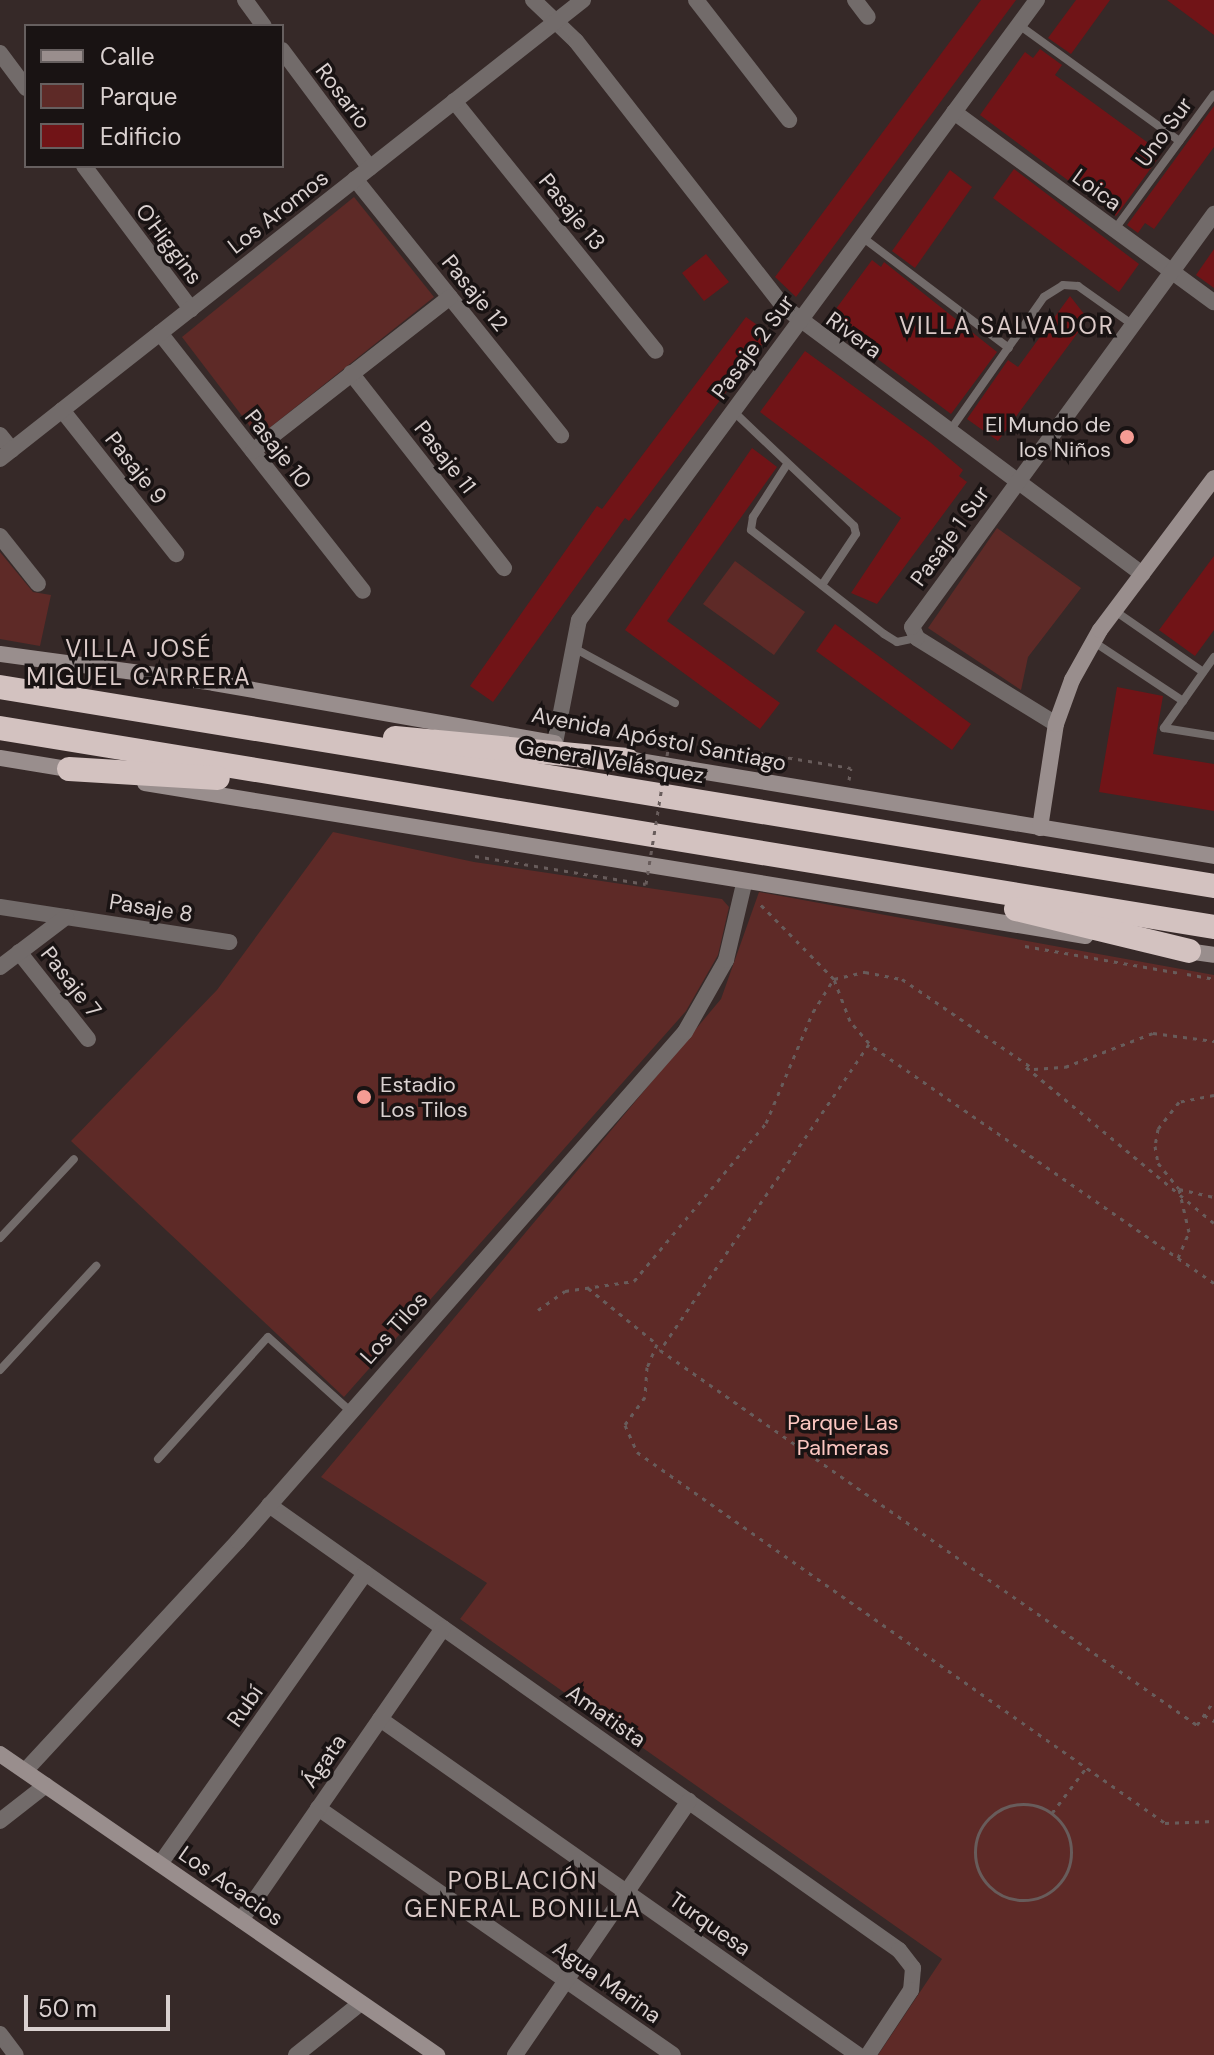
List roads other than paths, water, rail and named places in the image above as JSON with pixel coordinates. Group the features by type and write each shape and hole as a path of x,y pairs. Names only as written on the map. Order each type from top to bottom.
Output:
{"highway":[{"name":"General Velásquez","path":"0,687 1214,886"},
{"path":"0,728 1214,927"},
{"path":"264,730 627,760"},
{"path":"69,769 330,782"},
{"path":"843,866 1189,951"}],"main road":[{"path":"1040,828 1056,724 1093,641 1214,478"},
{"name":"Avenida Apóstol Santiago","path":"0,654 214,683 555,743 627,760 1214,856"},
{"path":"0,758 744,884 1214,955"},
{"name":"Los Acacios","path":"0,1754 437,2055"}],"street":[{"path":"245,0 263,24"},
{"name":"Rivera","path":"533,0 555,22 799,322 1142,574"},
{"name":"Los Aromos","path":"6,455 583,0"},
{"path":"696,0 789,120"},
{"path":"855,0 868,17"},
{"name":"Pasaje 2 Sur","path":"555,743 572,647 584,613 1037,0"},
{"path":"0,53 24,85"},
{"name":"Rosario","path":"284,53 370,168"},
{"name":"Pasaje 13","path":"454,101 656,351"},
{"name":"Loica","path":"954,112 1214,302"},
{"name":"O'Higgins","path":"85,168 191,309"},
{"name":"Pasaje 12","path":"355,179 561,435"},
{"name":"Pasaje 1 Sur","path":"917,638 912,627 919,616 1214,214"},
{"path":"253,451 450,297"},
{"name":"Pasaje 10","path":"160,333 363,591"},
{"name":"Pasaje 11","path":"351,373 504,568"},
{"name":"Pasaje 9","path":"62,410 176,554"},
{"path":"0,435 6,455"},
{"path":"0,536 38,584"},
{"path":"917,638 1056,724"},
{"name":"Los Tilos","path":"25,1771 269,1505 698,1015 726,960 744,884"},
{"name":"Pasaje 8","path":"0,907 229,942"},
{"path":"0,967 66,917"},
{"name":"Pasaje 7","path":"19,952 88,1039"},
{"name":"Amatista","path":"269,1505 899,1950 913,1968 911,1990 868,2055"},
{"name":"Rubí","path":"160,1864 365,1573"},
{"name":"Ágata","path":"241,1920 443,1628"},
{"name":"Turquesa","path":"380,1719 858,2055"},
{"path":"0,1821 46,1785"},
{"path":"515,2055 689,1801"},
{"name":"Agua Marina","path":"318,1808 673,2055"},
{"path":"296,2055 361,2003"},
{"path":"0,2034 16,2055"}],"lane":[{"path":"1019,25 1179,141"},
{"name":"Uno Sur","path":"1115,230 1214,94"},
{"path":"862,237 1009,348"},
{"path":"949,432 1044,297 1063,285 1078,286 1133,325"},
{"path":"733,411 786,466 834,501 854,526 856,534 822,585"},
{"path":"786,466 753,517 751,530 897,642 917,638"},
{"path":"1115,610 1203,672"},
{"path":"1093,641 1183,701"},
{"path":"572,647 675,703"},
{"path":"1214,657 1164,728 1214,736"},
{"path":"0,1238 74,1159"},
{"path":"0,1370 96,1266"},
{"path":"158,1459 268,1337 349,1410"}],"place":[{"name":"El Mundo de los Niños","path":"1127,437"},
{"name":"Estadio Los Tilos","path":"364,1097"}],"district":[{"name":"VILLA SALVADOR","path":"1007,326"},
{"name":"VILLA JOSÉ MIGUEL CARRERA","path":"139,663"},
{"name":"POBLACIÓN GENERAL BONILLA","path":"523,1895"}],"park label":[{"name":"Parque Las Palmeras","path":"843,1434"}]}
